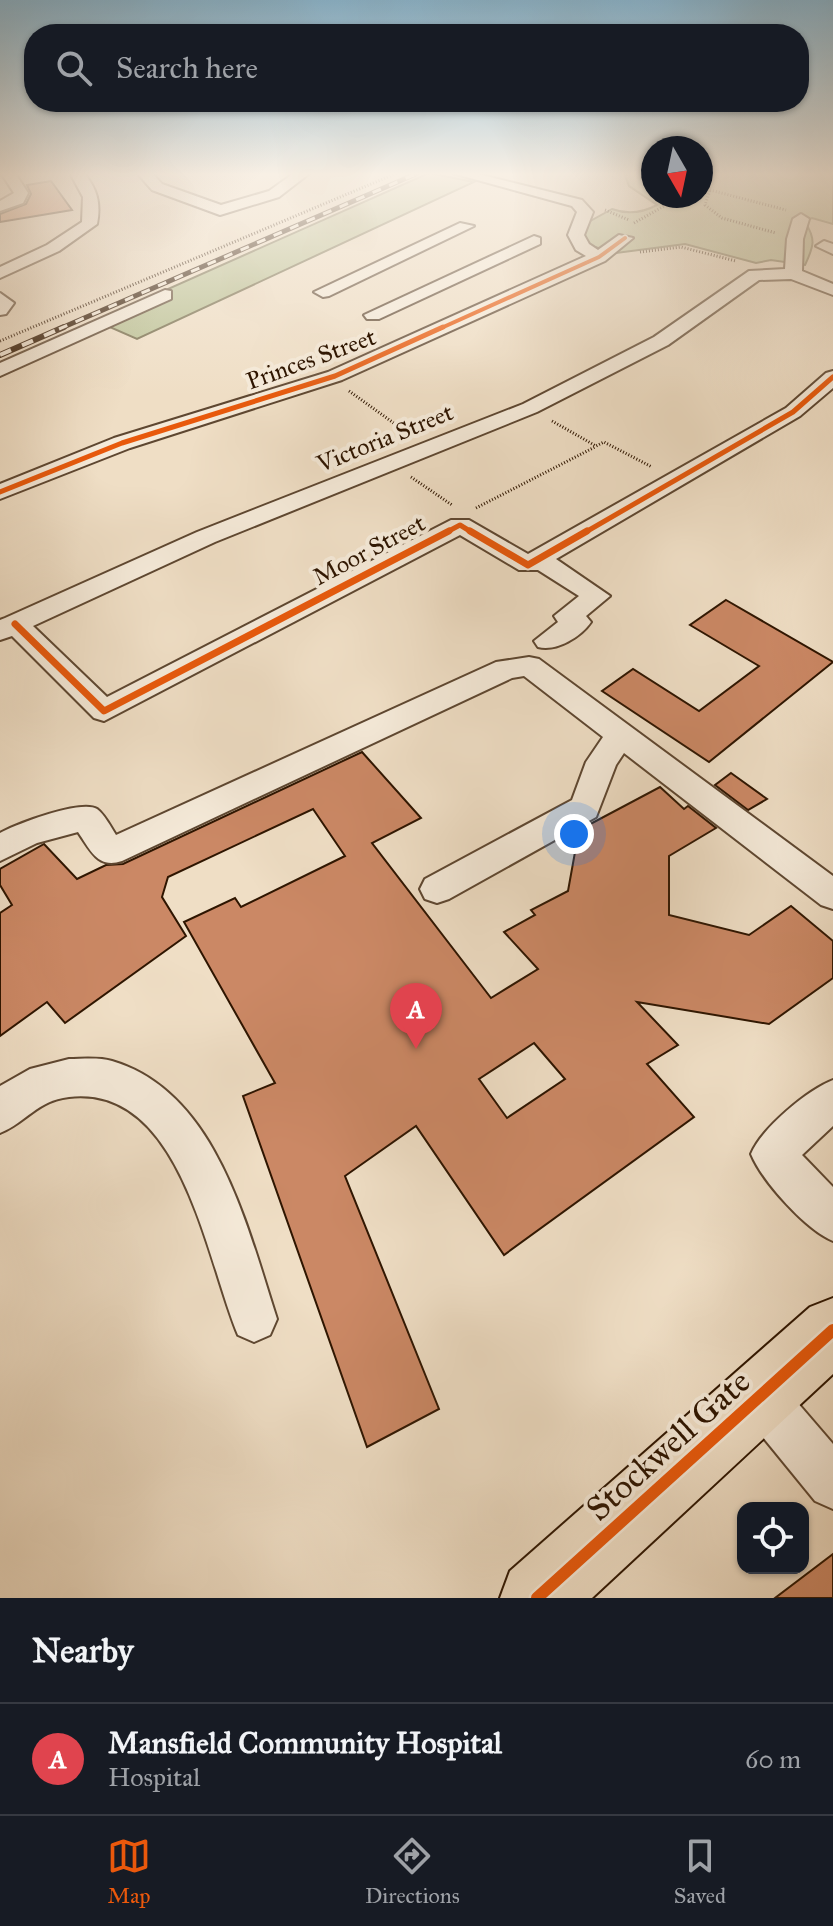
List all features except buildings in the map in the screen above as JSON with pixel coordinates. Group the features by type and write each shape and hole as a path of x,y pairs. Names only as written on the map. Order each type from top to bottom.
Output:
{"highway":[{"name":"Stockwell Gate","path":"537,1598 833,1330"}],"street":[{"path":"0,273 54,248"},
{"path":"419,248 323,292 422,336"},
{"path":"360,309 517,248"},
{"path":"583,248 599,257"},
{"name":"Princes Street","path":"0,492 122,443 330,378 599,257 610,248"},
{"path":"792,248 784,273 833,290"},
{"path":"813,282 833,271"},
{"name":"Victoria Street","path":"8,628 206,537 530,408 661,341 755,275 784,273"},
{"path":"0,370 165,295"},
{"path":"0,298 5,303 0,310"},
{"path":"548,641 577,622 567,616 597,596 539,559 793,412 833,377"},
{"name":"Moor Street","path":"8,628 104,711 460,525 528,565 539,559"},
{"path":"0,848 28,833 86,818 110,852 506,669 529,666 833,895"},
{"path":"437,889 585,808 601,762 621,734"},
{"path":"0,1113 26,1087 84,1075 129,1084 169,1118 216,1205 254,1319"},
{"path":"833,1099 772,1154 833,1219"},
{"path":"761,1397 833,1483"}],"path":[{"path":"0,341 221,248"},
{"path":"599,257 676,248"},
{"path":"683,248 784,273"},
{"path":"330,378 430,448"},
{"path":"530,408 596,446"},
{"path":"390,463 464,513 604,442 676,479"}],"green space":[{"path":"261,248 333,248 137,339 96,321"},
{"path":"597,248 658,248 616,253"},
{"path":"698,248 811,248 805,265 771,260 756,263"}],"railway":[{"path":"59,329 246,248"},
{"path":"0,355 64,327"}],"cycle path":[{"path":"0,492 122,443 335,376 599,257 612,248"},
{"path":"15,624 104,711 460,525 528,565 793,412 833,377"},
{"path":"537,1598 833,1330"}],"place":[{"name":"Mansfield Community Hospital","path":"416,1049"}]}
